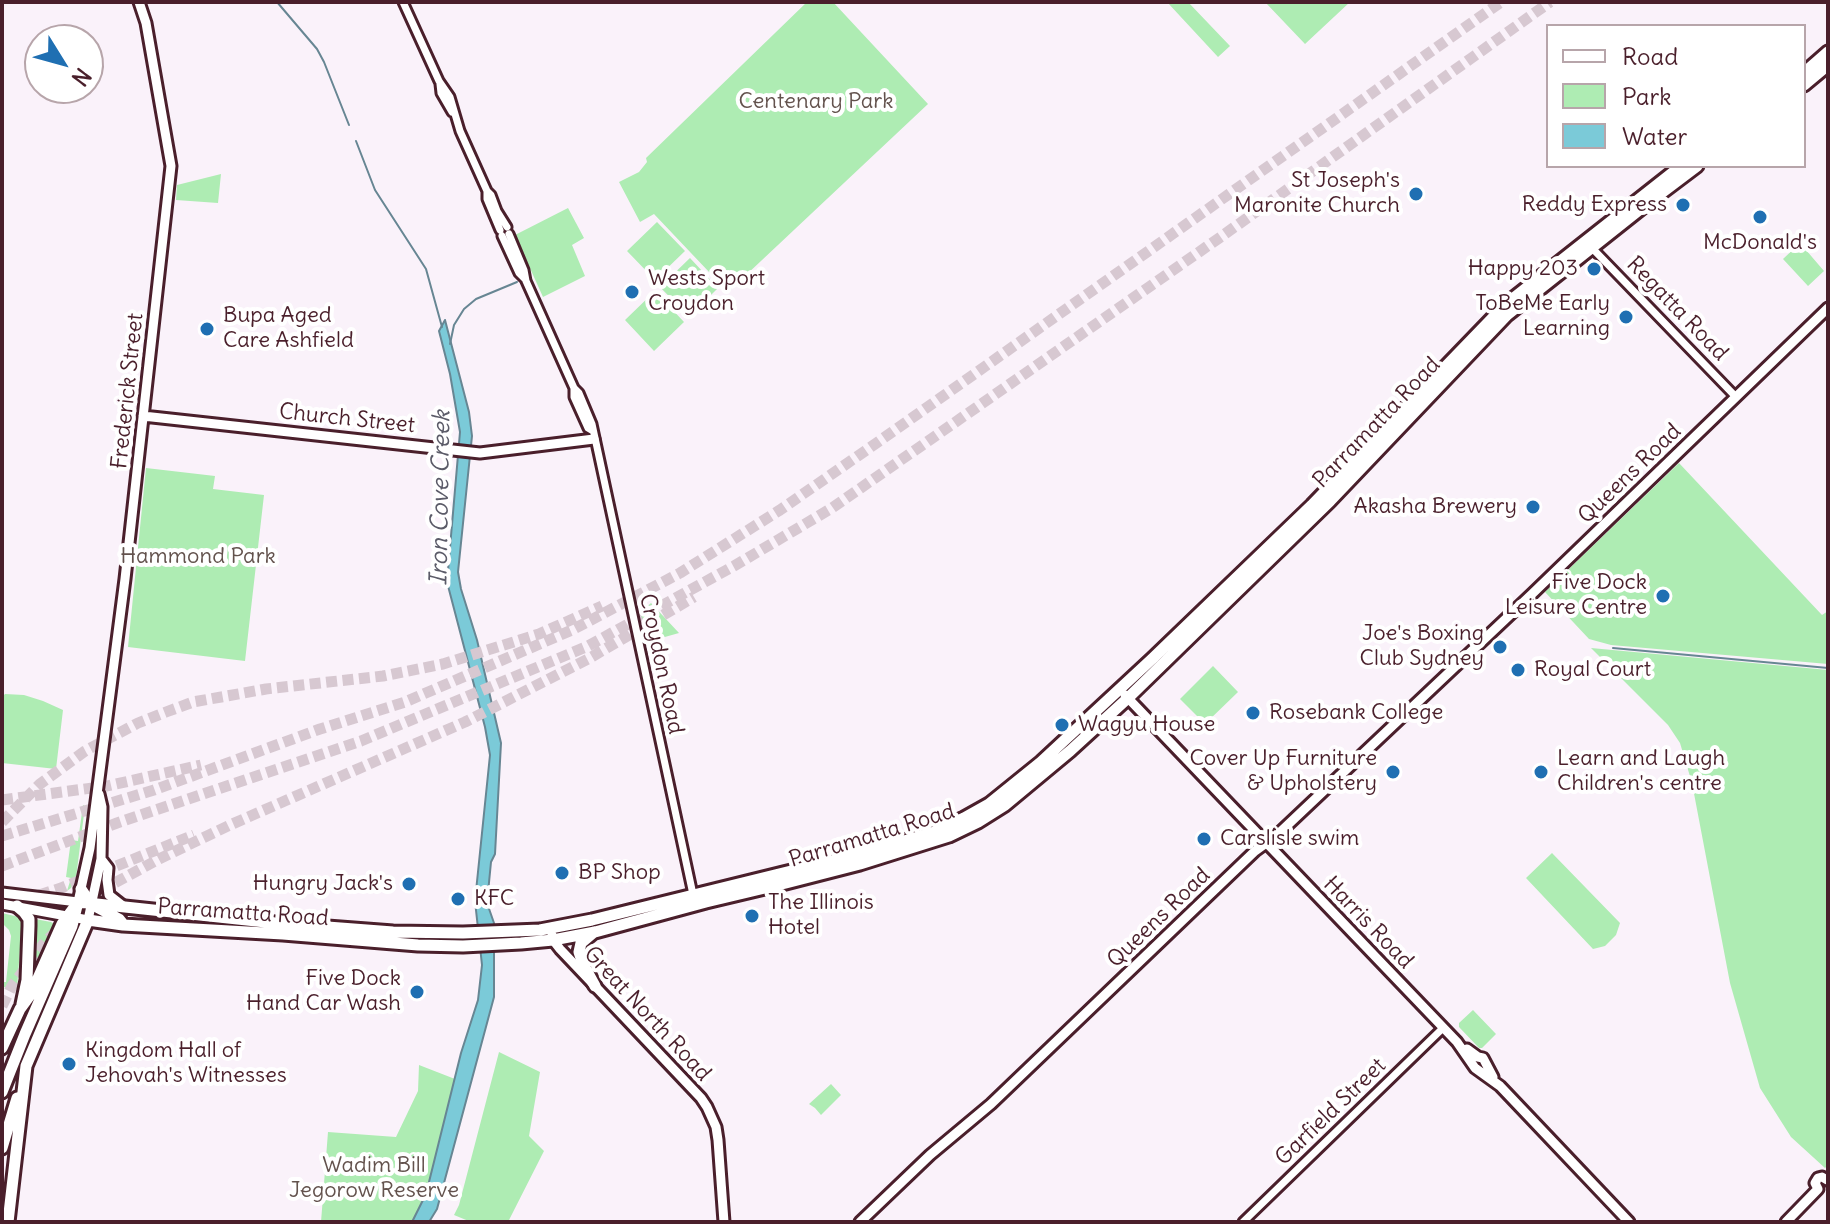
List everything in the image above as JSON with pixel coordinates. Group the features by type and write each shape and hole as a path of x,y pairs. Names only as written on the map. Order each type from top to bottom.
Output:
{"highway":[{"path":"1806,71 1828,52"},
{"path":"1806,83 1828,65"},
{"name":"Parramatta Road","path":"1124,694 1506,304 1678,168"},
{"name":"Parramatta Road","path":"552,934 580,923 860,864 930,843 992,814 1018,796 1330,501 1507,315 1694,168"},
{"path":"81,889 92,910"},
{"name":"Parramatta Road","path":"78,902 123,925 418,945 463,939 595,932 694,900"},
{"path":"20,1009 31,994 62,924 71,916 78,902"},
{"path":"2,1048 20,1009 27,980 29,919 17,906"},
{"name":"Parramatta Road","path":"92,910 125,908 463,939"},
{"path":"71,916 92,910"},
{"path":"2,1148 26,1066 92,910"},
{"path":"2,1092 72,926 71,916"},
{"path":"595,932 581,943 579,952 595,986"},
{"path":"8,1222 26,1066"}],"main road":[{"name":"Frederick Street","path":"78,902 90,848 116,655 171,166 146,23 139,2"},
{"name":"Queens Road","path":"860,1222 930,1155 983,1112 1255,851 1532,594 1828,308"},
{"name":"Church Street","path":"143,416 480,453 593,435"},
{"name":"Harris Road","path":"1124,694 1629,1222"},
{"name":"Frederick Street","path":"92,910 101,859 102,807 98,786"},
{"path":"101,859 108,868 109,895 125,908"},
{"name":"Parramatta Road","path":"2,893 78,902"},
{"path":"2,904 71,916"},
{"name":"Great North Road","path":"552,934 595,986 707,1107 718,1140 724,1222"},
{"path":"1786,1222 1818,1189 1815,1183 1818,1178 1822,1177 1828,1182"}],"street":[{"name":"Croydon Road","path":"403,2 439,81 450,97 453,114 491,195 504,232 524,270 526,281 574,388 574,397 593,435 694,900"},
{"name":"Regatta Road","path":"1592,248 1736,397"},
{"name":"Garfield Street","path":"1243,1222 1443,1028"}],"green space":[{"name":"Centenary Park","path":"807,2 833,2 928,104 728,292 654,214 640,222 619,182 639,172 647,162 646,158"},
{"path":"1167,2 1188,2 1230,46 1218,57"},
{"path":"1265,2 1350,2 1305,44"},
{"path":"221,174 218,203 176,200 177,185"},
{"path":"568,208 584,238 572,245 585,276 543,297 515,235"},
{"path":"657,222 685,251 655,280 627,251"},
{"path":"1800,243 1824,271 1808,286 1783,259"},
{"path":"690,258 718,288 689,317 660,287"},
{"path":"655,291 684,322 654,351 625,320"},
{"path":"1679,463 1822,615 1828,611 1828,664 1611,645 1589,639 1545,592"},
{"name":"Hammond Park","path":"146,468 215,476 213,489 264,495 245,661 128,647"},
{"path":"651,603 679,633 647,642 640,613"},
{"path":"1591,648 1828,670 1828,1165 1825,1168 1791,1137 1760,1088 1730,983 1692,783 1680,743 1668,725"},
{"path":"1213,666 1238,692 1205,724 1180,699"},
{"path":"5,694 24,695 63,710 56,769 2,763 2,697"},
{"path":"83,805 76,878 67,891 71,878 66,877 71,840 78,841"},
{"path":"1552,853 1620,923 1616,935 1605,946 1593,949 1526,878"},
{"path":"2,913 19,917 22,923 17,988 2,987 2,982 6,982 11,936 2,923"},
{"path":"35,919 59,927 32,980 30,975"},
{"path":"1473,1010 1496,1034 1482,1048 1459,1027 1459,1023"},
{"path":"499,1052 540,1072 529,1136 544,1151 508,1222 471,1222 454,1215"},
{"name":"Wadim Bill Jegorow Reserve","path":"419,1065 455,1079 426,1195 412,1222 321,1222 328,1132 396,1137 418,1091"},
{"path":"831,1084 841,1095 821,1115 809,1104"}],"water":[{"name":"Iron Cove Creek","path":"445,320 469,412 472,436 458,572 501,743 495,854 491,862 487,903 494,923 494,997 437,1209 429,1222 412,1222 426,1194 461,1053 478,1000 482,965 475,901 490,755 447,582 460,432 439,331"}],"waterway":[{"name":"Iron Cove Creek","path":"277,2 317,49 349,125"},
{"name":"Iron Cove Creek","path":"356,141 375,190 426,269 442,327"},
{"path":"450,344 454,325 464,309 476,299 517,282"},
{"path":"1613,648 1828,668"}],"tunnel":[{"path":"2,836 154,790 320,729 405,702 572,630 680,573 780,510 878,442 1501,2"},
{"path":"2,866 117,823 361,741 588,646 734,566 832,508 1550,2"},
{"path":"88,901 98,892 159,859 230,825 465,722 588,659 694,597"},
{"path":"2,822 40,784 85,751 138,723 193,702 266,689 383,676 443,664 539,634 602,606"},
{"path":"2,800 107,786 201,765"},
{"path":"8,905 61,888 194,835"},
{"path":"2,1006 12,986 45,942 61,927"}],"place":[{"name":"St Joseph's Maronite Church","path":"1416,194"},
{"name":"Reddy Express","path":"1683,205"},
{"name":"McDonald's","path":"1760,217"},
{"name":"Happy 203","path":"1594,269"},
{"name":"Wests Sport Croydon","path":"632,292"},
{"name":"ToBeMe Early Learning","path":"1626,317"},
{"name":"Bupa Aged Care Ashfield","path":"207,329"},
{"name":"Akasha Brewery","path":"1533,507"},
{"name":"Five Dock Leisure Centre","path":"1663,596"},
{"name":"Joe's Boxing Club Sydney","path":"1500,647"},
{"name":"Royal Court","path":"1518,670"},
{"name":"Rosebank College","path":"1253,713"},
{"name":"Wagyu House","path":"1062,725"},
{"name":"Cover Up Furniture & Upholstery","path":"1393,772"},
{"name":"Learn and Laugh Children's centre","path":"1541,772"},
{"name":"Carslisle swim","path":"1204,839"},
{"name":"BP Shop","path":"562,873"},
{"name":"Hungry Jack's","path":"409,884"},
{"name":"KFC","path":"458,899"},
{"name":"The Illinois Hotel","path":"752,916"},
{"name":"Five Dock Hand Car Wash","path":"417,992"},
{"name":"Kingdom Hall of Jehovah's Witnesses","path":"69,1064"}]}
